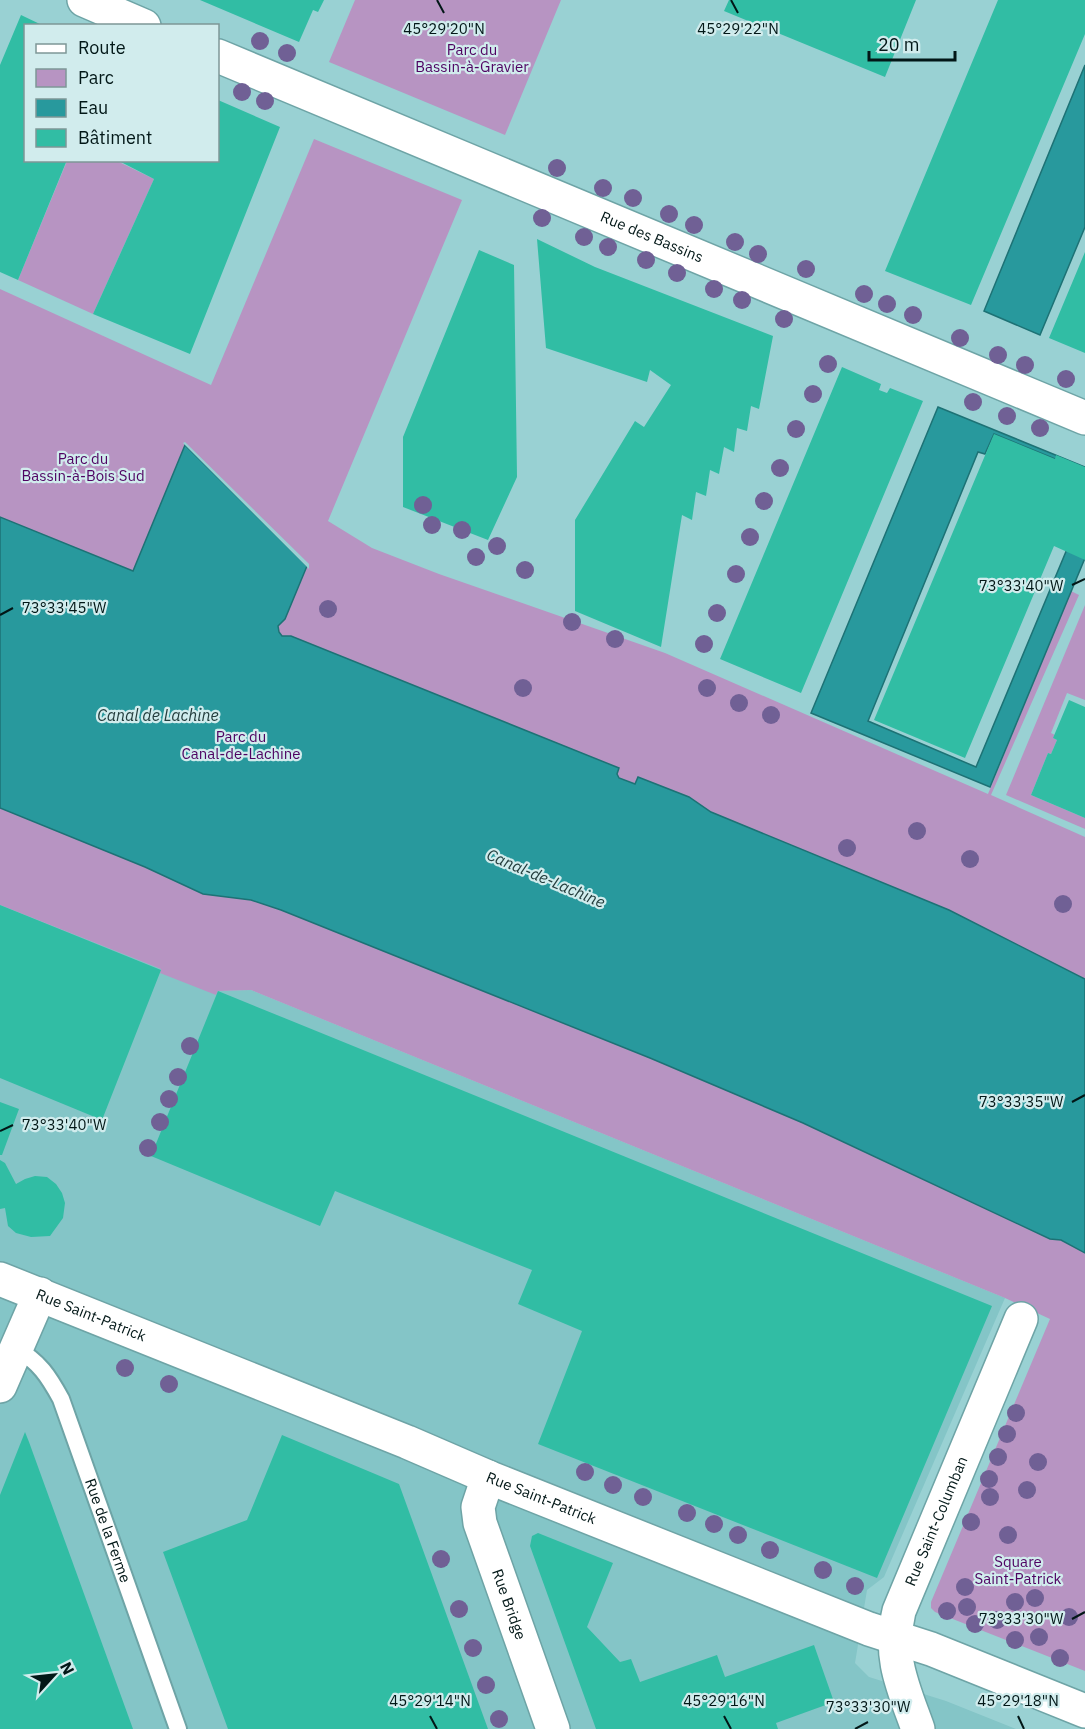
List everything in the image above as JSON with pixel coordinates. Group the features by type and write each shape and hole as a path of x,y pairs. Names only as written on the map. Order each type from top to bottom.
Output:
{"street":[{"path":"84,0 139,24"},
{"name":"Rue des Bassins","path":"219,56 1085,418"},
{"name":"Rue Saint-Patrick","path":"0,1279 397,1438 488,1477 1085,1711"},
{"path":"0,1386 40,1294"},
{"name":"Rue Saint-Columban","path":"918,1729 900,1677 894,1638 901,1604 1021,1319"},
{"name":"Rue Bridge","path":"488,1477 478,1507 480,1523 553,1729"}],"lane":[{"name":"Rue de la Ferme","path":"16,1349 43,1369 61,1400 178,1729"}],"shaded area":[{"path":"0,905 218,991 251,990 1005,1298 884,1577 867,1590 855,1663 869,1677 946,1701 1016,1729 0,1729"}],"green space":[{"name":"Parc du Bassin-à-Gravier","path":"355,0 561,0 505,135 329,62"},
{"name":"Parc du Canal-de-Lachine","path":"314,139 462,200 328,521 372,548 439,574 665,653 988,794 1071,591 1079,595 991,795 1085,837 1085,1671 935,1612 931,1608 931,1602 1050,1319 1005,1298 251,990 218,991 216,995 160,973 161,969 0,905 0,289 211,385"},
{"path":"67,162 119,162 154,179 93,314 18,280"},
{"path":"1085,605 1085,700 1067,693 1051,733 1057,740 1051,754 1048,753 1031,795 1085,818 1085,829 1006,795"}],"water":[{"path":"1085,65 1085,227 1040,335 984,311"},
{"path":"938,407 1085,467 1055,459 994,434 985,454 978,452 868,721 976,767 1085,506 1085,558 990,787 811,713"},
{"name":"Canal de Lachine","path":"185,445 307,566 285,619 278,626 282,636 291,636 619,768 617,774 619,778 635,784 638,777 689,797 711,812 949,910 1085,979 1085,1253 1061,1240 1050,1239 803,1123 650,1058 281,910 251,900 203,894 145,867 0,808 0,517 133,571"}],"pier":[{"path":"185,442 309,564 309,569 183,443"}],"building":[{"path":"200,0 324,0 318,12 313,10 299,42"},
{"path":"729,0 916,0 885,77 724,11"},
{"path":"998,0 1085,0 1085,34 971,305 885,271"},
{"path":"21,15 40,24 24,24 24,162 66,162 18,280 0,272 0,65"},
{"path":"219,100 280,127 190,354 93,314 154,179 121,162 219,162"},
{"path":"537,239 595,267 773,336 759,409 751,406 747,431 737,428 734,452 724,447 719,474 710,470 706,496 696,492 692,520 682,515 661,647 575,611 575,520 635,421 644,427 671,385 650,370 647,382 546,348"},
{"path":"479,250 514,265 517,477 488,540 403,507 403,437"},
{"path":"1085,252 1085,353 1049,338"},
{"path":"842,367 881,384 879,390 887,393 890,388 923,401 801,693 720,659"},
{"path":"994,434 1055,459 1056,455 1085,467 1085,560 1054,546 965,758 874,720"},
{"path":"1069,700 1085,707 1085,818 1031,795 1048,753 1051,754 1057,740 1053,738"},
{"path":"0,905 161,970 102,1120 0,1078"},
{"path":"218,991 992,1306 877,1578 538,1444 582,1331 518,1304 532,1270 335,1191 320,1226 151,1156"},
{"path":"0,1102 19,1109 2,1155 0,1155"},
{"path":"0,1160 5,1163 16,1184 35,1176 47,1177 62,1193 65,1203 63,1218 50,1236 31,1237 16,1233 8,1226 5,1208 0,1209"},
{"path":"25,1432 133,1729 0,1729 0,1495"},
{"path":"282,1435 399,1484 488,1729 228,1729 163,1552 247,1520"},
{"path":"538,1533 613,1563 587,1627 620,1662 631,1659 640,1682 717,1655 725,1677 814,1645 834,1702 776,1723 778,1729 596,1729 530,1546 532,1536"}],"park label":[{"name":"Parc du Bassin-à-Bois Sud","path":"83,468"},
{"name":"Square Saint-Patrick","path":"1018,1570"}],"water label":[{"name":"Canal-de-Lachine","path":"546,878"}]}
